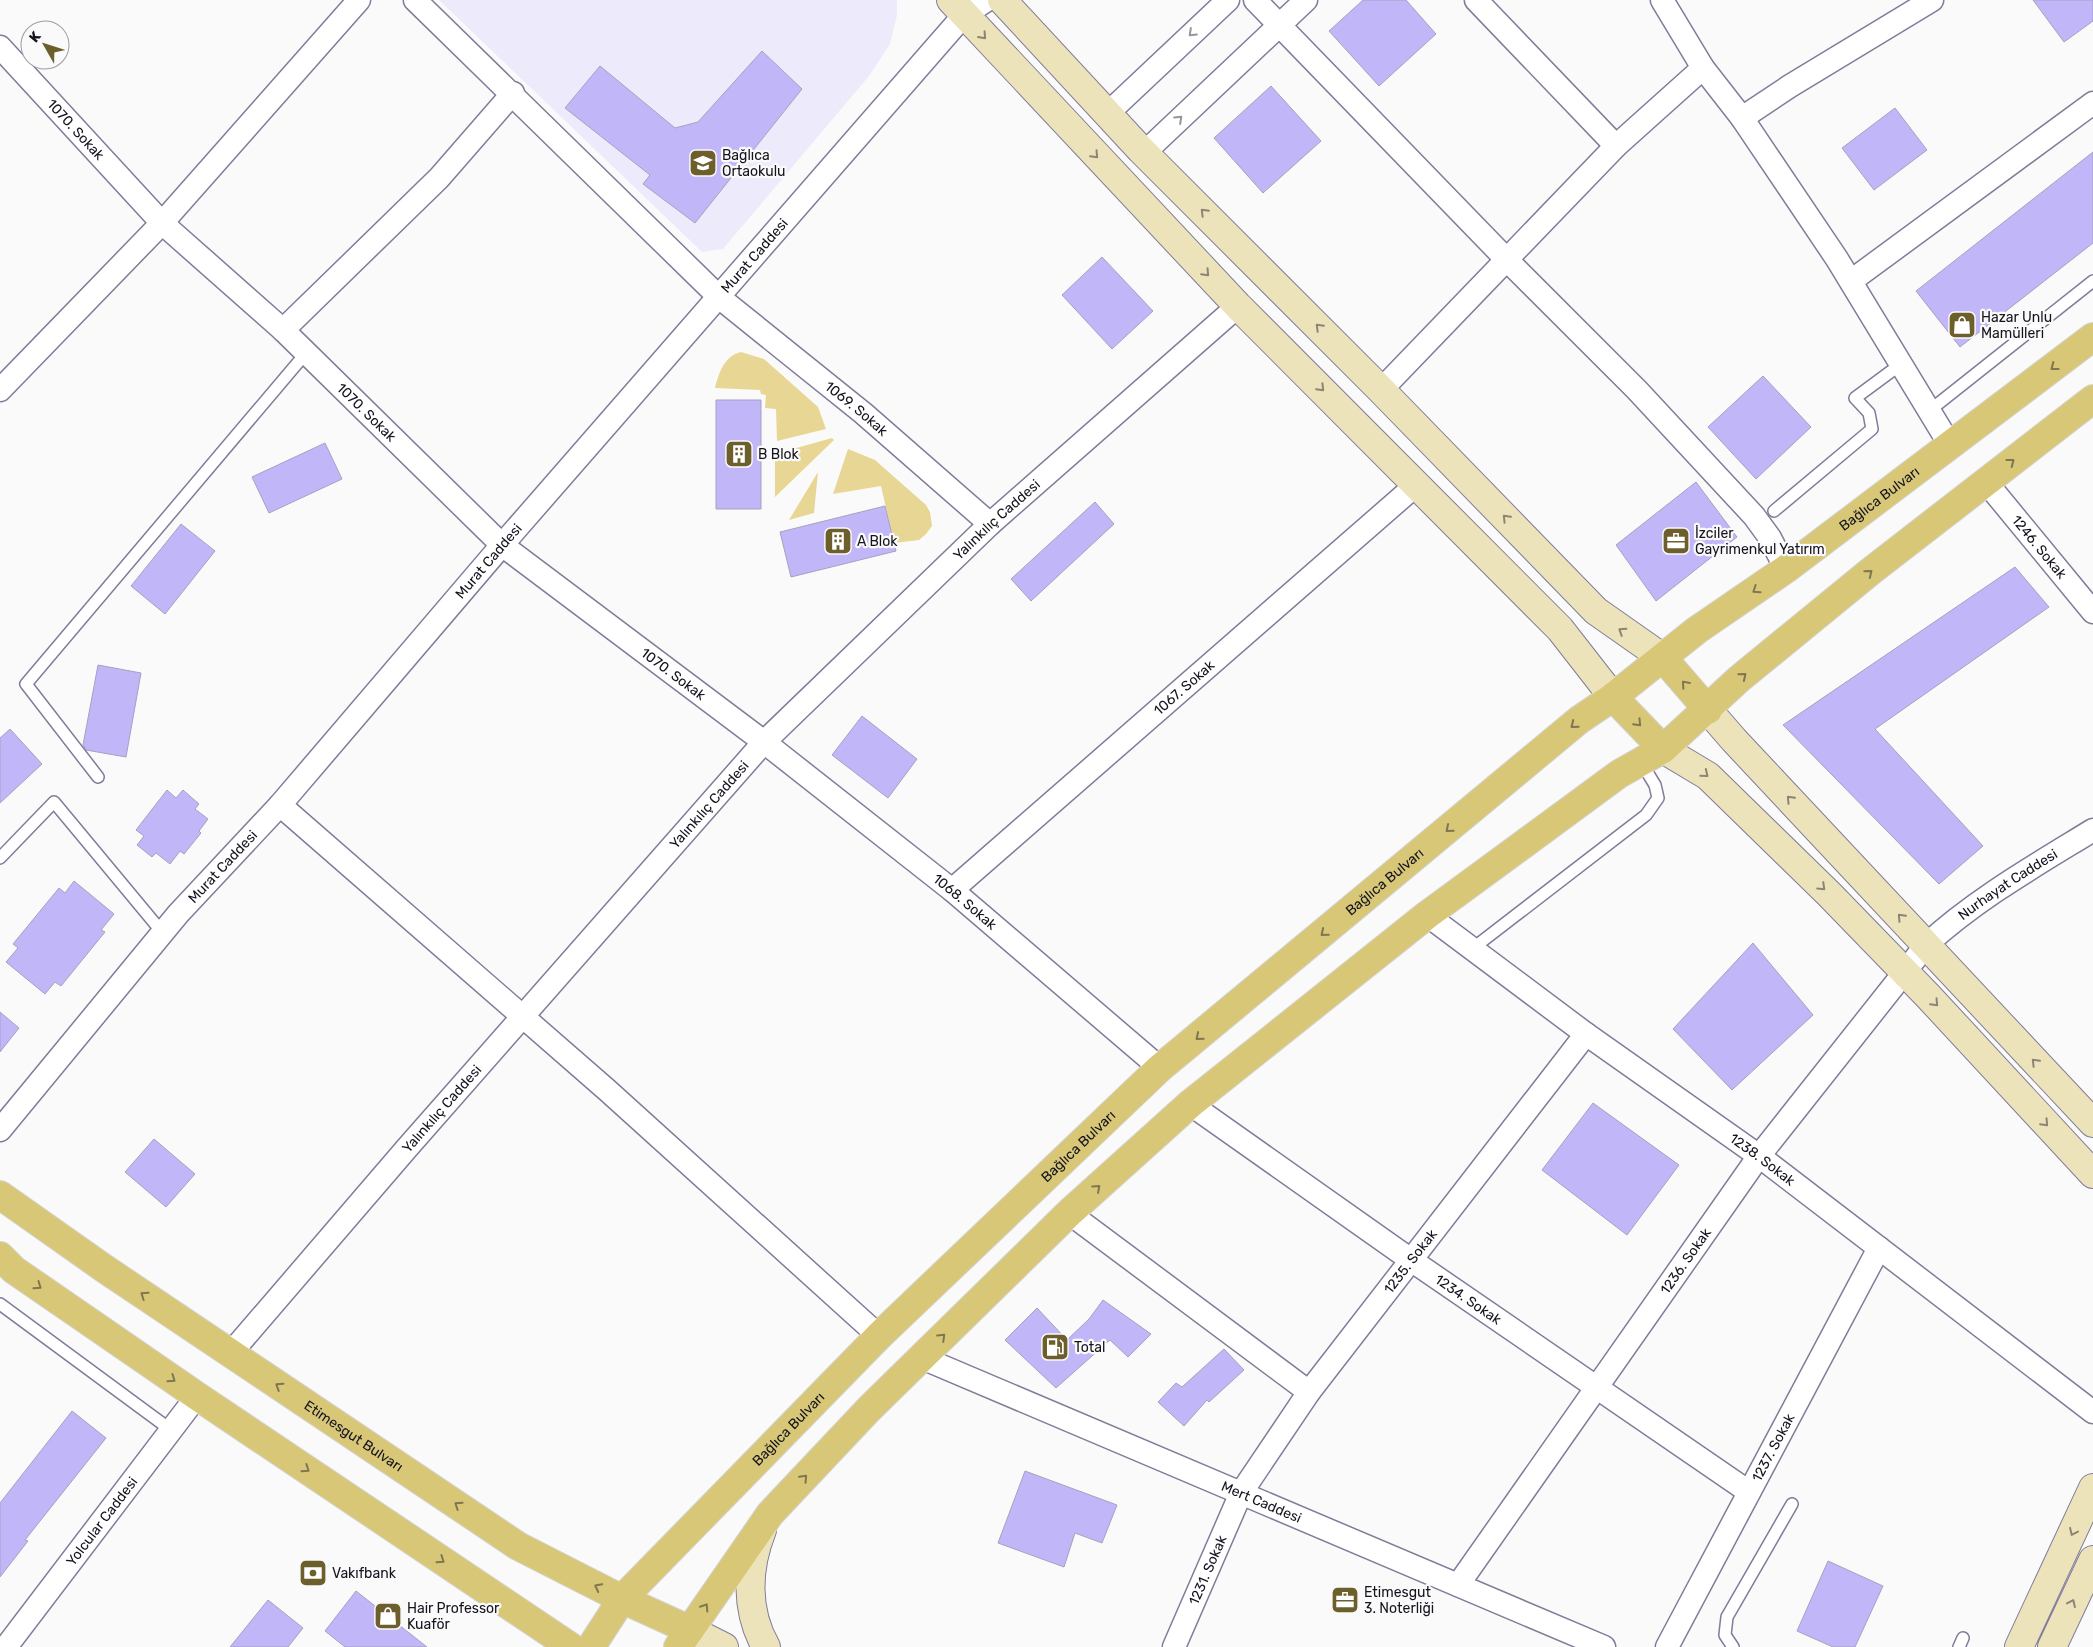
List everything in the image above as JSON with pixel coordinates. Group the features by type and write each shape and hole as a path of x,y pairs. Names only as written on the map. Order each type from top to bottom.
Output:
{"main road":[{"path":"1002,0 1144,153 1381,390 1596,611 1663,658 1734,740 2093,1123"},
{"path":"958,7 1238,306 1560,629 1613,697 1652,755 1708,776 1904,971 2093,1174"},
{"name":"Bağlıca Bulvarı","path":"591,1647 622,1599 879,1336 1160,1068 1579,720 1613,697 1697,630 1786,570 2093,337"},
{"path":"684,1638 718,1586 770,1514 920,1358 1069,1213 1190,1104 1427,915 1612,779 1652,755 1708,710 1746,673 1871,571 2093,399"},
{"name":"Etimesgut Bulvarı","path":"0,1195 230,1354 518,1546 622,1599 684,1638 724,1647"},
{"path":"0,1256 14,1270 197,1396 571,1647"},
{"path":"2020,1647 2093,1488"},
{"path":"766,1647 753,1613 750,1579 756,1545 770,1514"},
{"path":"2052,1647 2093,1560"}],"street":[{"path":"0,390 162,223 359,0"},
{"name":"1069. Sokak","path":"416,0 720,298 863,413 990,524"},
{"name":"Murat Caddesi","path":"0,1130 162,932 280,805 502,546 720,298 958,7 987,0"},
{"path":"1108,114 1228,0"},
{"path":"1255,0 1507,260 1637,390 1754,516 1770,538 1786,570"},
{"path":"1144,153 1306,0"},
{"path":"1476,0 1616,146"},
{"path":"1662,0 1703,68 1742,118 1851,281 1950,444"},
{"path":"1742,118 1932,0"},
{"name":"1070. Sokak","path":"0,47 162,223 283,330 502,546 764,742"},
{"path":"1381,390 1616,146 1703,68"},
{"path":"283,330 439,178 513,93"},
{"path":"1851,281 2093,103"},
{"name":"Yalınkılıç Caddesi","path":"230,1354 764,742 990,524 1238,306"},
{"name":"1246. Sokak","path":"1986,482 2093,612"},
{"name":"1067. Sokak","path":"952,890 1416,485"},
{"name":"1068. Sokak","path":"764,742 952,890 1160,1068"},
{"path":"280,805 607,1090 879,1336"},
{"name":"Nurhayat Caddesi","path":"1926,945 1953,923 2033,866 2093,830"},
{"name":"1238. Sokak","path":"1427,915 1586,1034 1759,1156 2093,1412"},
{"name":"1236. Sokak","path":"1458,1585 1759,1156 1926,945"},
{"name":"1235. Sokak","path":"1241,1493 1309,1392 1586,1034"},
{"name":"1234. Sokak","path":"1190,1104 1411,1260 1749,1492"},
{"path":"1069,1213 1309,1392"},
{"name":"1237. Sokak","path":"1667,1647 1879,1248"},
{"name":"Mert Caddesi","path":"920,1358 1604,1647"},
{"name":"Yolcular Caddesi","path":"6,1647 197,1396"},
{"name":"1231. Sokak","path":"1174,1647 1241,1493"}],"lane":[{"path":"1929,410 2093,281"},
{"path":"98,777 26,684 306,353"},
{"path":"1774,511 1872,429 1869,413 1855,398 1901,364"},
{"path":"1472,949 1646,815 1658,798 1652,755"},
{"path":"0,858 54,802 162,932"},
{"path":"0,1304 171,1430"},
{"path":"1733,1647 1726,1635 1727,1618 1792,1504"}],"shaded area":[{"name":"Bağlıca Ortaokulu","path":"439,0 897,0 897,15 890,44 869,76 723,249 702,252"},
{"path":"741,352 764,359 818,407 826,429 777,441 776,409 765,408 766,395 761,394 760,390 715,388 726,361"},
{"path":"832,438 834,440 775,497 775,454"},
{"path":"848,449 875,460 926,505 930,512 932,526 919,540 894,543 881,486 833,494"},
{"path":"818,472 814,513 789,520"}],"building":[{"path":"1363,0 1406,0 1436,34 1379,86 1329,31"},
{"path":"2033,0 2093,0 2093,21 2064,42"},
{"path":"762,51 802,89 695,223 643,184 650,175 565,108 600,66 675,128 698,122"},
{"path":"1271,86 1321,141 1263,193 1214,138"},
{"path":"1895,108 1927,150 1874,190 1842,148"},
{"path":"2093,152 2093,243 1960,347 1916,291"},
{"path":"1102,257 1153,311 1112,349 1062,295"},
{"path":"1763,376 1811,427 1756,479 1708,427"},
{"name":"B Blok","path":"716,400 761,400 761,509 716,509"},
{"path":"325,443 342,479 269,513 252,477"},
{"path":"1696,482 1737,537 1656,601 1616,545"},
{"path":"1095,502 1114,524 1031,601 1011,579"},
{"name":"A Blok","path":"885,506 896,551 791,577 780,532"},
{"path":"181,524 215,551 165,614 131,586"},
{"path":"2015,567 2049,607 1875,729 1983,846 1939,884 1783,725"},
{"path":"98,665 141,673 126,757 86,750 83,745"},
{"path":"862,716 917,759 888,798 832,755"},
{"path":"10,729 42,764 0,803 0,738"},
{"path":"167,790 176,798 183,790 199,804 195,809 208,819 199,831 201,833 184,854 180,851 170,864 156,853 152,857 137,845 144,836 136,830"},
{"path":"74,881 114,914 101,930 105,932 61,986 55,982 45,994 6,962 18,948 13,944 59,888 65,893"},
{"path":"1753,943 1813,1015 1732,1090 1673,1029"},
{"path":"0,1012 19,1028 0,1052"},
{"path":"1593,1103 1679,1165 1627,1235 1542,1170"},
{"path":"154,1139 195,1174 166,1207 125,1172"},
{"path":"1103,1300 1151,1334 1128,1357 1110,1340 1056,1388 1005,1340 1037,1308 1067,1340 1089,1319"},
{"path":"1224,1349 1244,1370 1209,1402 1207,1400 1184,1426 1158,1402 1176,1383 1182,1387"},
{"path":"72,1411 106,1438 25,1540 28,1541 0,1577 0,1503"},
{"path":"1025,1471 1117,1505 1102,1543 1075,1533 1064,1567 998,1543"},
{"path":"1828,1561 1883,1586 1855,1647 1833,1647 1797,1631"},
{"path":"356,1591 427,1647 345,1647 325,1631"},
{"path":"268,1600 303,1628 288,1647 230,1647"}],"place":[{"name":"Bağlıca Ortaokulu","path":"703,163"},
{"name":"Hazar Unlu Mamülleri","path":"1962,325"},
{"name":"B Blok","path":"739,454"},
{"name":"A Blok","path":"838,541"},
{"name":"İzciler Gayrimenkul Yatırım","path":"1676,541"},
{"name":"Total","path":"1055,1347"},
{"name":"Vakıfbank","path":"313,1573"},
{"name":"Etimesgut 3. Noterliği","path":"1345,1600"},
{"name":"Hair Professor Kuaför","path":"388,1616"}]}
